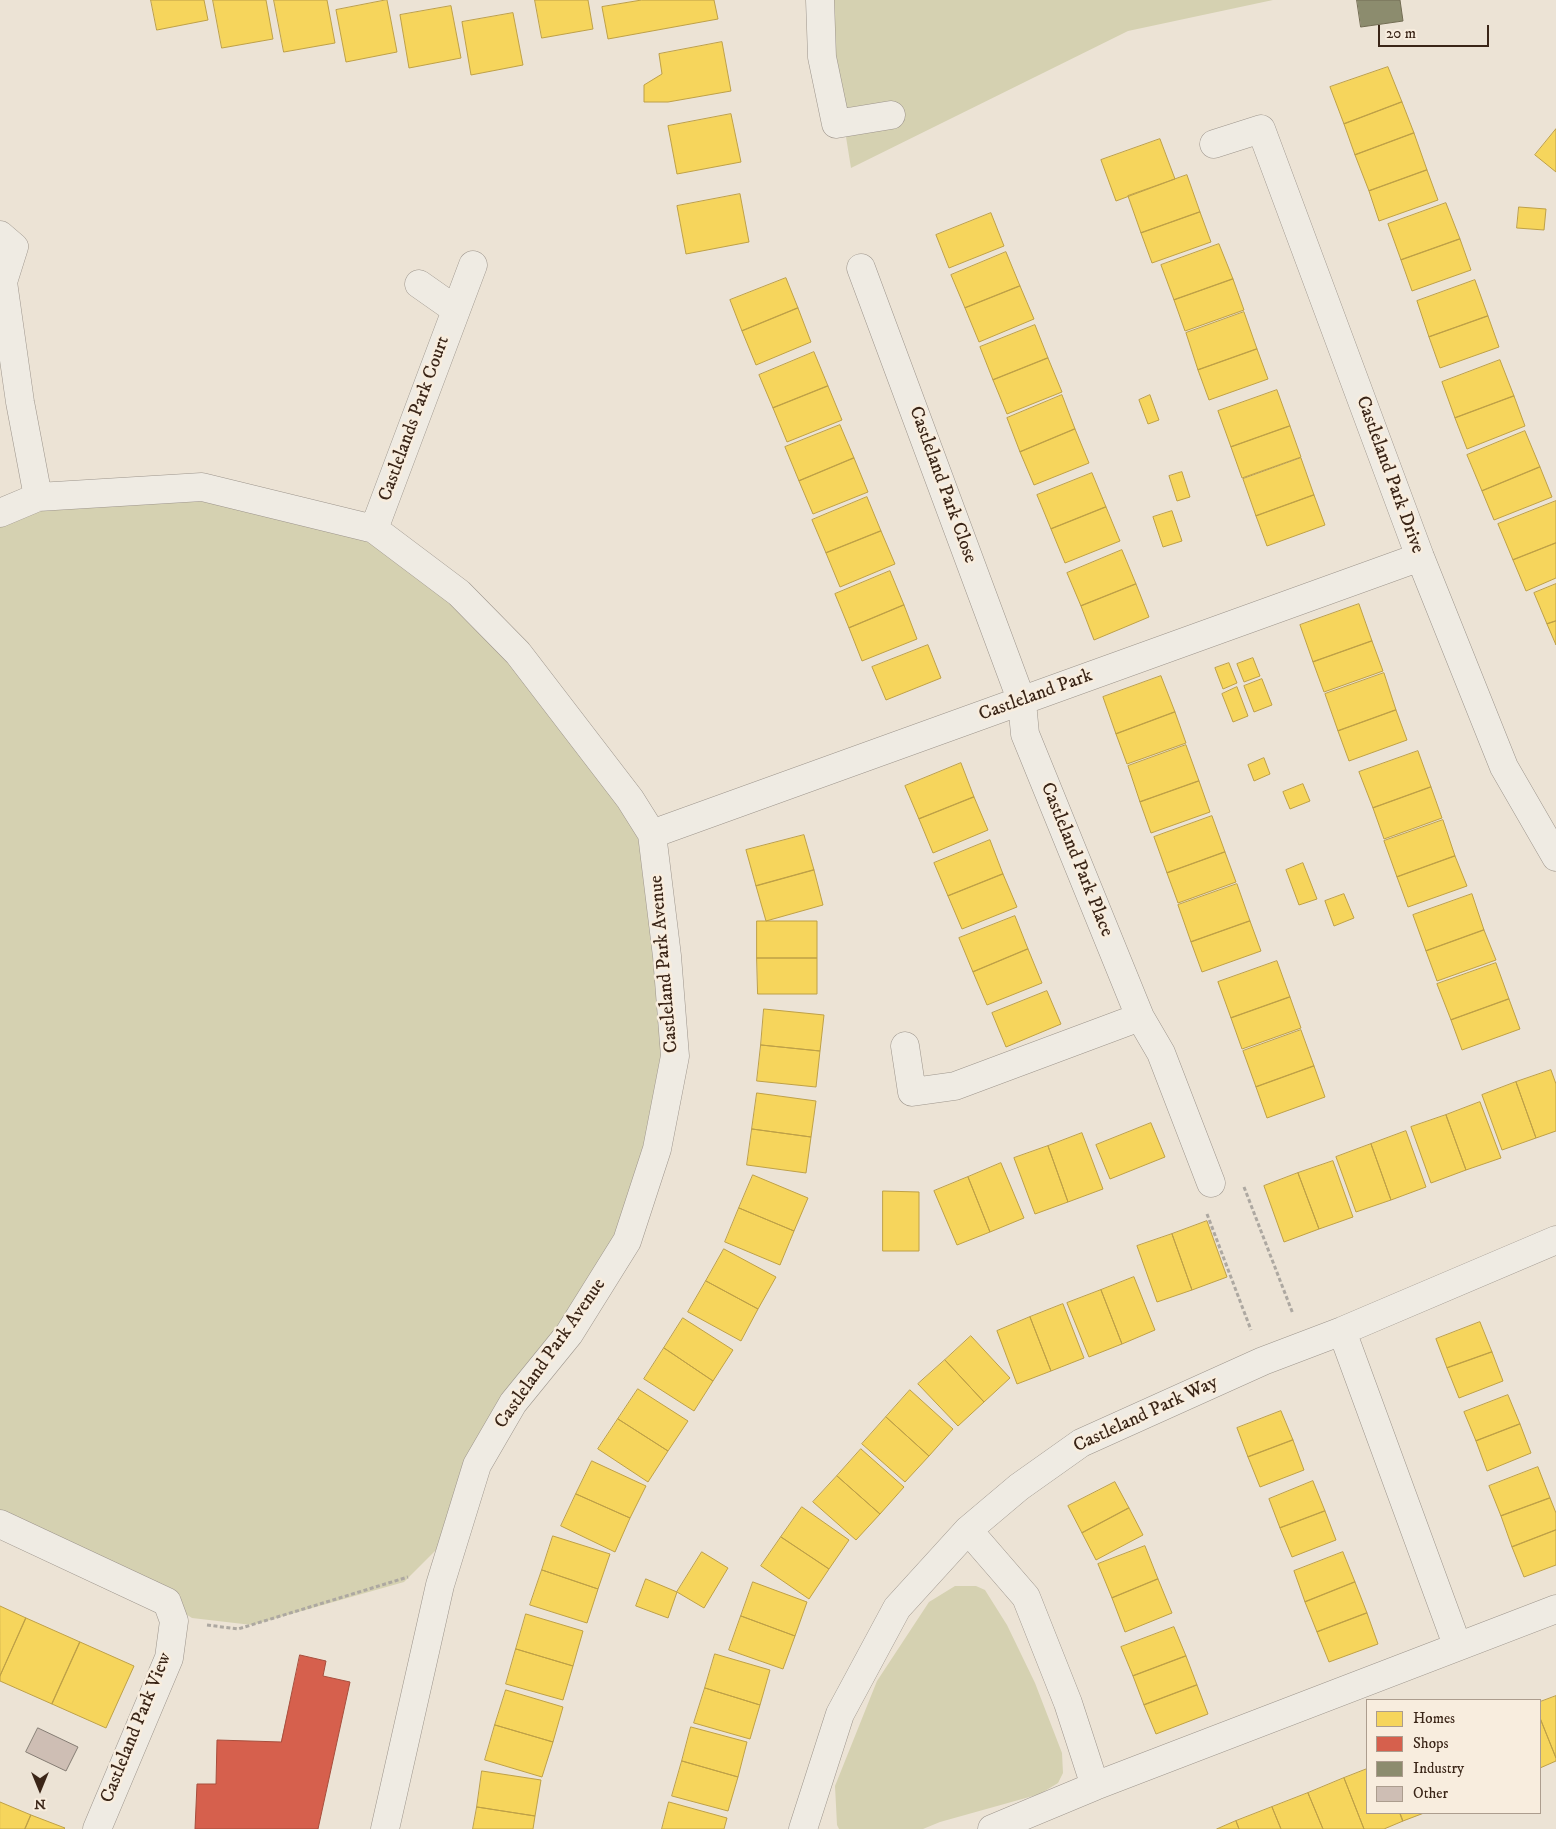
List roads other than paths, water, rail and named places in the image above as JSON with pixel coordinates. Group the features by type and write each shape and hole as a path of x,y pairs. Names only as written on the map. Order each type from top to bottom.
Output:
{"street":[{"path":"820,0 822,57 836,124 891,115"},
{"name":"Castleland Park Drive","path":"1214,144 1261,130 1420,557 1504,767 1556,857"},
{"path":"0,235 14,247 3,282 20,402 38,497"},
{"name":"Castlelands Park Court","path":"374,529 473,265"},
{"name":"Castleland Park Close","path":"861,268 1022,702"},
{"path":"419,284 456,310"},
{"name":"Castleland Park Avenue","path":"0,513 38,497 202,488 374,529 459,593 518,653 630,798 652,834 667,956 675,1056 657,1149 627,1240 569,1334 513,1403 477,1464 440,1585 385,1829"},
{"name":"Castleland Park","path":"652,834 1420,557"},
{"name":"Castleland Park Place","path":"1022,702 1025,734 1140,1017 1161,1053 1211,1183"},
{"path":"905,1046 912,1092 955,1086 1140,1017"},
{"name":"Castleland Park Way","path":"803,1829 840,1714 897,1608 968,1530 1018,1487 1081,1443 1263,1361 1342,1331 1556,1240"},
{"path":"1342,1331 1457,1645"},
{"name":"Castleland Park View","path":"0,1524 167,1602 174,1621 169,1658 97,1829"},
{"path":"968,1530 1026,1597 1068,1703 1095,1786"},
{"path":"992,1829 1095,1786 1457,1645 1556,1609"}]}
